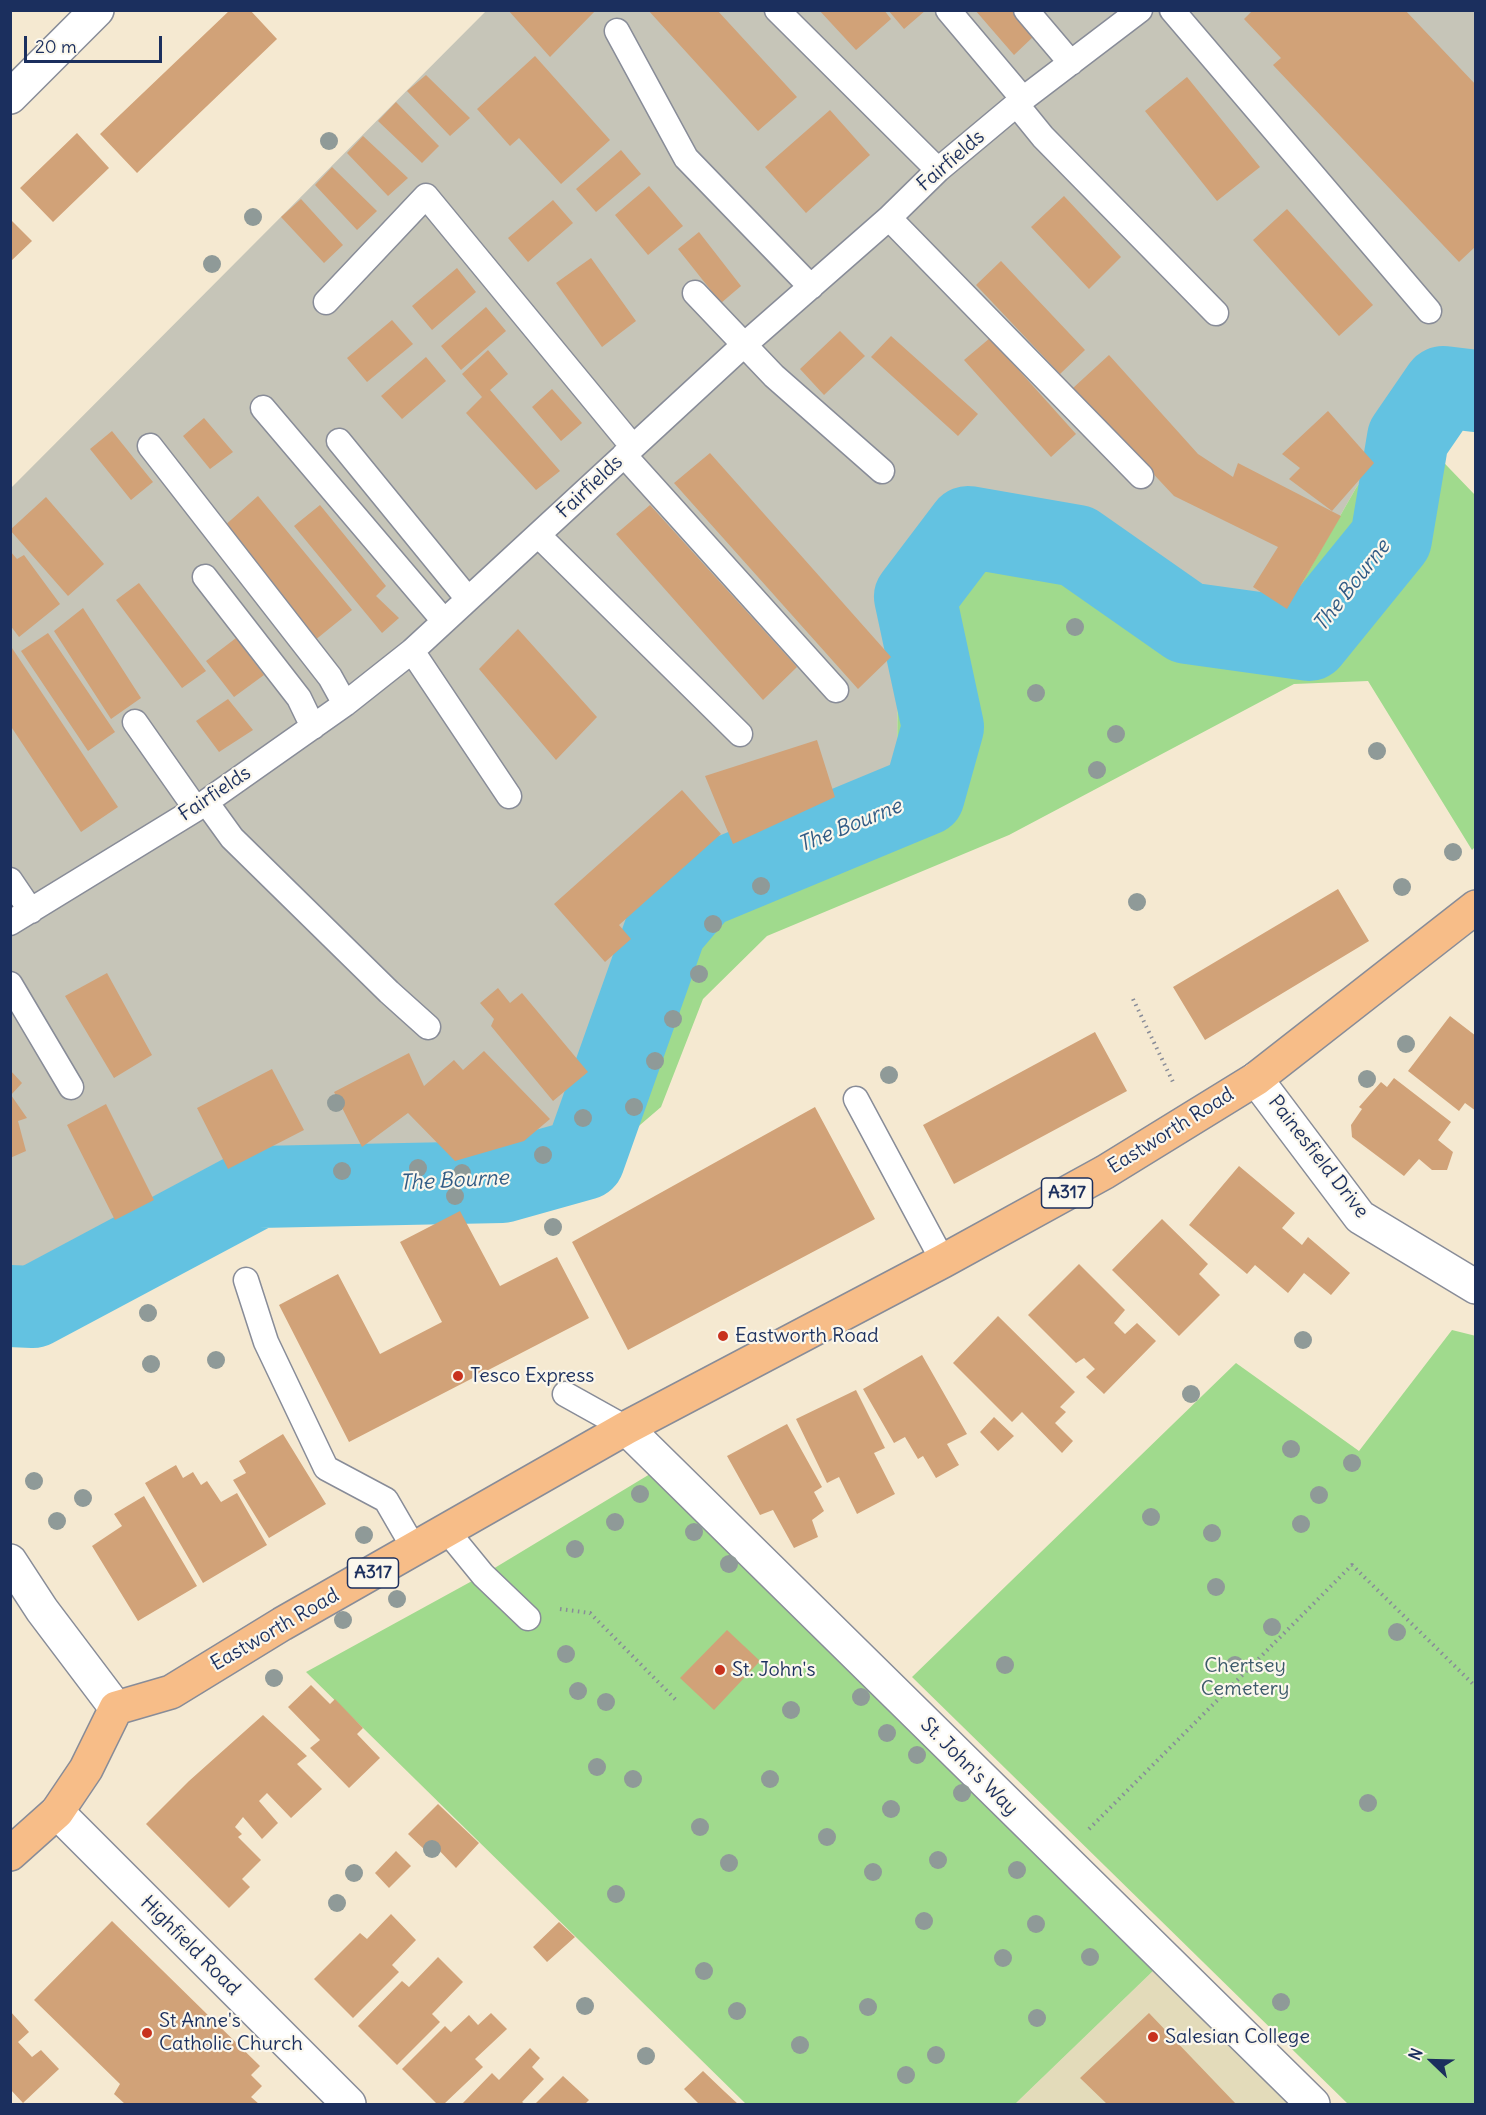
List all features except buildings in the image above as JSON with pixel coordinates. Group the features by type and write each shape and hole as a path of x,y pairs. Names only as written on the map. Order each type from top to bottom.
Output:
{"main road":[{"name":"Eastworth Road","path":"116,1708 171,1692 282,1624 626,1428 1105,1173 1256,1079 1476,907"},
{"path":"10,1854 57,1812 86,1769 116,1708"}],"street":[{"path":"10,97 97,10"},
{"name":"Painesfield Drive","path":"1256,1079 1360,1217 1476,1287"},
{"name":"St. John's Way","path":"626,1428 1060,1858 1313,2104"},
{"path":"10,1561 42,1610 116,1708"},
{"name":"Highfield Road","path":"57,1812 349,2104"}],"lane":[{"path":"777,10 938,170"},
{"path":"948,10 1020,102 1043,137 1216,313"},
{"path":"1026,10 1071,63"},
{"path":"1172,10 1429,311"},
{"name":"Fairfields","path":"21,917 201,805 314,727 412,651 744,345 889,218 938,170 1135,12"},
{"path":"617,32 686,158 811,287"},
{"path":"326,302 426,196 629,451 836,690"},
{"path":"889,218 1141,477"},
{"path":"695,293 774,376 882,471"},
{"path":"263,408 444,621"},
{"path":"339,441 468,599"},
{"path":"150,446 330,677 345,704"},
{"path":"538,535 740,734"},
{"path":"205,577 299,698 314,727"},
{"path":"412,651 509,796"},
{"path":"135,722 201,805 232,838 389,993 428,1027"},
{"path":"10,880 21,917"},
{"path":"10,984 71,1087"},
{"path":"856,1099 943,1261"},
{"path":"246,1280 266,1342 326,1468 387,1500 415,1550"},
{"path":"565,1394 626,1428"},
{"path":"447,1531 483,1575 528,1618"}],"path":[{"path":"1132,999 1194,1118"},
{"path":"1060,1858 1352,1565 1476,1687"},
{"path":"528,1618 565,1608 590,1613 676,1700"}],"shaded area":[{"path":"486,11 1475,11 1475,369 1451,370 1408,407 1391,441 1356,488 1287,609 1172,589 1102,542 1040,530 982,504 909,551 898,665 897,768 683,868 569,1114 541,1149 455,1161 292,1166 224,1179 44,1277 11,1280 11,488"},
{"name":"Salesian College","path":"1154,1970 1289,2104 1015,2104"}],"green space":[{"path":"1452,370 1425,443 1475,495 1476,846 1472,850 1368,681 1294,684 1009,835 767,936 703,999 661,1107 556,1197 569,1114 683,867 897,768 898,665 909,551 982,504 1040,530 1102,542 1172,589 1287,609 1356,488 1391,441 1408,407"},
{"name":"Chertsey Cemetery","path":"1452,1330 1476,1336 1475,2104 1348,2104 912,1677 1236,1363 1359,1451"},
{"path":"650,1474 1154,1970 1015,2104 746,2104 306,1672 483,1575"}],"waterway":[{"name":"The Bourne","path":"10,1306 33,1307 258,1187 502,1182 584,1159 666,928 700,888 924,795 943,727 915,597 968,527 1077,546 1187,623 1309,640 1391,539 1408,438 1443,387 1476,391"}],"place":[{"name":"Eastworth Road","path":"723,1336"},
{"name":"Tesco Express","path":"458,1376"},
{"name":"St. John's","path":"720,1670"},
{"name":"St Anne's Catholic Church","path":"147,2033"},
{"name":"Salesian College","path":"1153,2037"}]}
